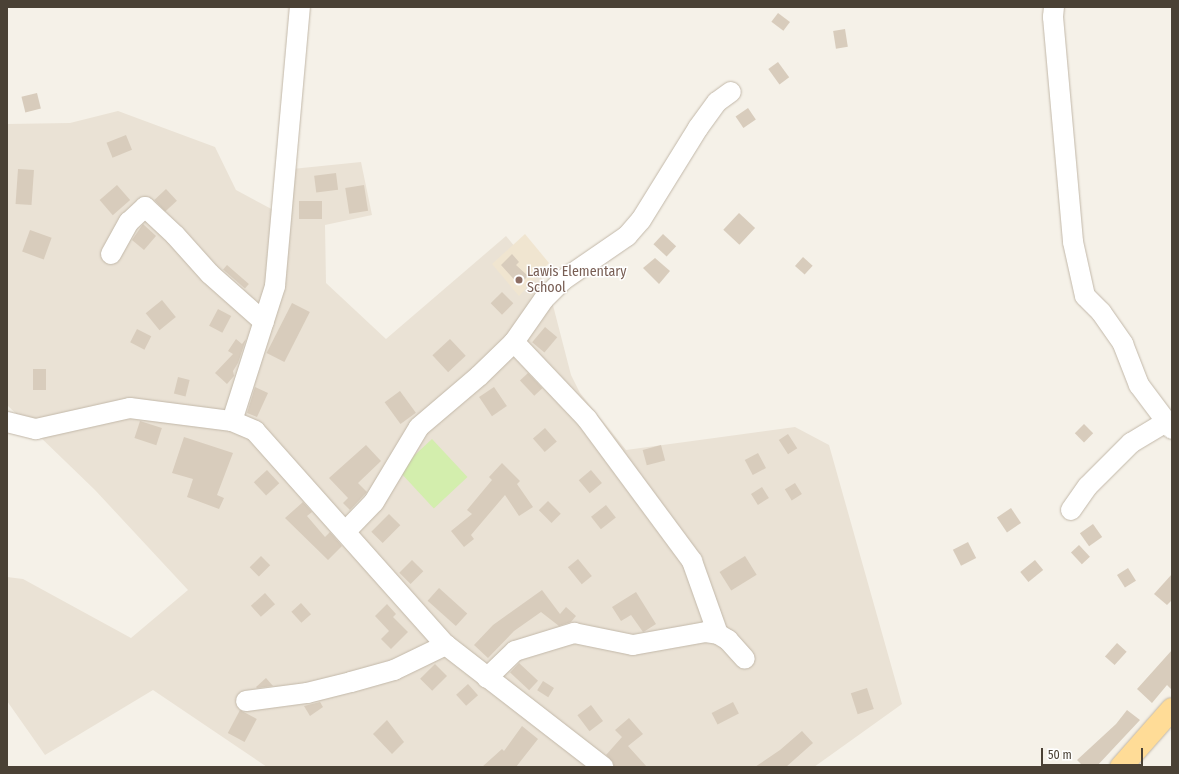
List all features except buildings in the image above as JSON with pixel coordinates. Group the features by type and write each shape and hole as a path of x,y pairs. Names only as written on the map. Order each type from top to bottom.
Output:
{"main road":[{"path":"1129,762 1172,709"}],"street":[{"path":"232,421 275,286 300,7"},
{"path":"1054,7 1052,17 1073,242 1085,296 1100,312 1123,344 1138,385 1169,425 1131,443 1088,486 1071,510"},
{"path":"346,531 374,502 419,427 479,376 514,342 535,310 558,284 627,236 641,220 698,128 717,102 731,92"},
{"path":"111,254 129,222 145,207 175,235 210,274 264,322"},
{"path":"514,342 587,419 692,561 718,634"},
{"path":"7,422 36,428 130,408 232,421 255,431 346,531 446,645 603,767"},
{"path":"487,678 515,650 574,633 633,645 706,632 718,634 728,640 745,659"},
{"path":"246,701 307,693 373,676 394,670 446,645"}],"shaded area":[{"path":"118,111 215,147 236,190 279,213 292,169 361,162 372,215 325,225 326,283 386,339 506,236 548,286 571,375 580,393 626,450 795,427 829,445 902,704 814,767 267,767 153,690 45,755 7,701 7,577 23,579 131,638 188,590 95,490 7,405 7,124 70,123"},
{"name":"Lawis Elementary School","path":"525,234 549,263 519,296 492,264"}],"green space":[{"path":"432,439 467,477 434,508 398,470"}],"place":[{"name":"Lawis Elementary School","path":"519,280"}]}
